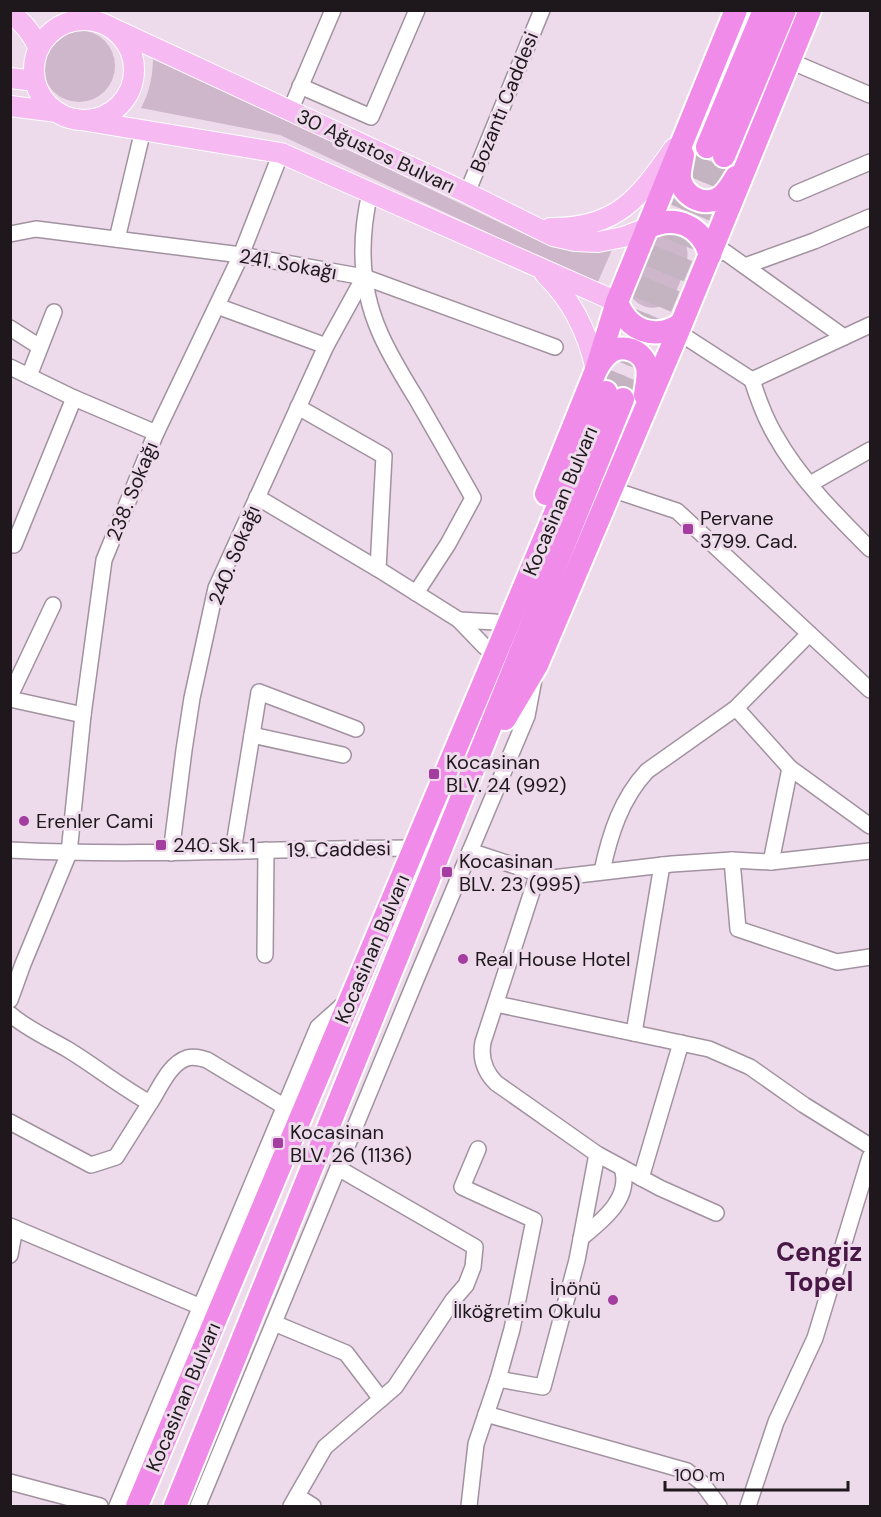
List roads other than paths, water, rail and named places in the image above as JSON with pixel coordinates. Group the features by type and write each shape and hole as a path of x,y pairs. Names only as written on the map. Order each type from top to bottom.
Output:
{"highway":[{"path":"447,772 467,692 596,370 617,302 736,10"},
{"path":"764,10 715,152 784,10"},
{"path":"467,783 537,665 680,328 810,10"},
{"path":"689,127 680,181 686,192 697,200 710,201 723,195 751,154"},
{"path":"647,228 670,221 686,225 704,240 710,255"},
{"path":"617,302 624,316 643,330 651,332 680,328"},
{"path":"596,370 603,359 614,350 626,348 642,357 648,373 642,415"},
{"name":"Kocasinan Bulvarı","path":"137,1506 447,772 614,395 467,783 175,1506"}],"main road":[{"path":"10,13 30,32 39,48"},
{"path":"75,15 110,27 124,40 129,49 133,68 126,96 113,110 95,118 66,115 43,99 35,81 34,62 39,48 54,29 72,21 75,15"},
{"name":"30 Ağustos Bulvarı","path":"110,27 553,236 587,242 611,240 647,228"},
{"path":"10,78 35,81"},
{"name":"30 Ağustos Bulvarı","path":"10,106 281,153 617,302"},
{"path":"535,226 575,227 599,221 619,212 629,205 648,184 689,127"},
{"path":"538,268 558,288 574,311 588,339 596,370"}],"street":[{"path":"290,111 333,10"},
{"path":"300,86 371,117 417,10"},
{"name":"Bozantı Caddesi","path":"466,193 542,10"},
{"path":"790,61 870,96"},
{"path":"117,239 143,130"},
{"name":"238. Sokağı","path":"10,1000 69,853 83,715 104,560 156,433 241,255 281,153"},
{"path":"796,193 870,161"},
{"path":"370,193 363,226 362,252 364,277 373,316 380,334 473,498 448,544 416,593"},
{"path":"745,266 814,241 870,217"},
{"name":"241. Sokağı","path":"10,234 36,229 241,255 364,277 555,347"},
{"path":"710,255 725,252 844,337"},
{"name":"240. Sokağı","path":"171,853 192,698 216,588 326,346 364,277"},
{"path":"217,306 326,346"},
{"path":"29,376 54,312"},
{"path":"752,380 870,325"},
{"path":"10,328 40,347"},
{"path":"680,328 752,380 761,405 784,450 810,484 870,549"},
{"path":"10,367 74,398 156,433"},
{"path":"17,546 74,398"},
{"path":"298,407 384,456 378,569"},
{"path":"810,484 868,457"},
{"path":"611,489 677,511 870,690"},
{"path":"257,497 459,620 485,647"},
{"path":"53,605 10,697 83,715"},
{"path":"459,620 495,622"},
{"path":"602,871 617,819 638,780 647,771 736,708 809,634"},
{"path":"198,1506 527,716 537,665"},
{"path":"233,851 259,692 356,729"},
{"path":"736,708 790,768 870,826"},
{"path":"252,735 344,755"},
{"path":"771,862 790,768"},
{"name":"19. Caddesi","path":"10,850 69,853 171,853 415,848"},
{"path":"265,955 266,850"},
{"path":"470,851 552,878 662,865 732,860 771,862 870,852"},
{"path":"732,860 738,929 837,962 870,957"},
{"path":"634,1033 662,865"},
{"path":"538,873 482,1049 483,1064 490,1077 597,1154 660,1188 716,1213"},
{"path":"117,1506 318,1027 352,996"},
{"path":"495,1004 709,1049 750,1067 804,1105 870,1146"},
{"path":"10,1014 21,1024 66,1049 131,1093 150,1103"},
{"path":"641,1178 681,1043"},
{"path":"10,1122 92,1165 116,1157 173,1067 186,1058 196,1057 207,1060 285,1107"},
{"path":"469,1506 476,1444 512,1329 534,1220 462,1187 478,1149"},
{"path":"498,1379 543,1387 577,1260 597,1154"},
{"path":"748,1506 776,1422 815,1338 870,1157"},
{"path":"313,1506 294,1502 325,1447 395,1387 453,1299 466,1285 473,1267 475,1247 338,1168"},
{"path":"581,1238 605,1216 620,1197 625,1179 622,1168"},
{"path":"10,1255 13,1227 201,1307"},
{"path":"274,1323 346,1353 381,1399"},
{"path":"486,1413 687,1471 702,1483 719,1506"},
{"path":"10,1482 100,1506"}],"tunnel":[{"path":"606,392 707,147"},
{"path":"623,399 724,156"}],"place":[{"name":"Pervane 3799. Cad.","path":"688,529"},
{"name":"Kocasinan BLV. 24 (992)","path":"434,774"},
{"name":"Erenler Cami","path":"24,821"},
{"name":"240. Sk. 1","path":"161,845"},
{"name":"Kocasinan BLV. 23 (995)","path":"447,872"},
{"name":"Real House Hotel","path":"463,959"},
{"name":"Kocasinan BLV. 26 (1136)","path":"278,1143"},
{"name":"İnönü İlköğretim Okulu","path":"613,1300"}],"district":[{"name":"Cengiz Topel","path":"819,1267"}]}
